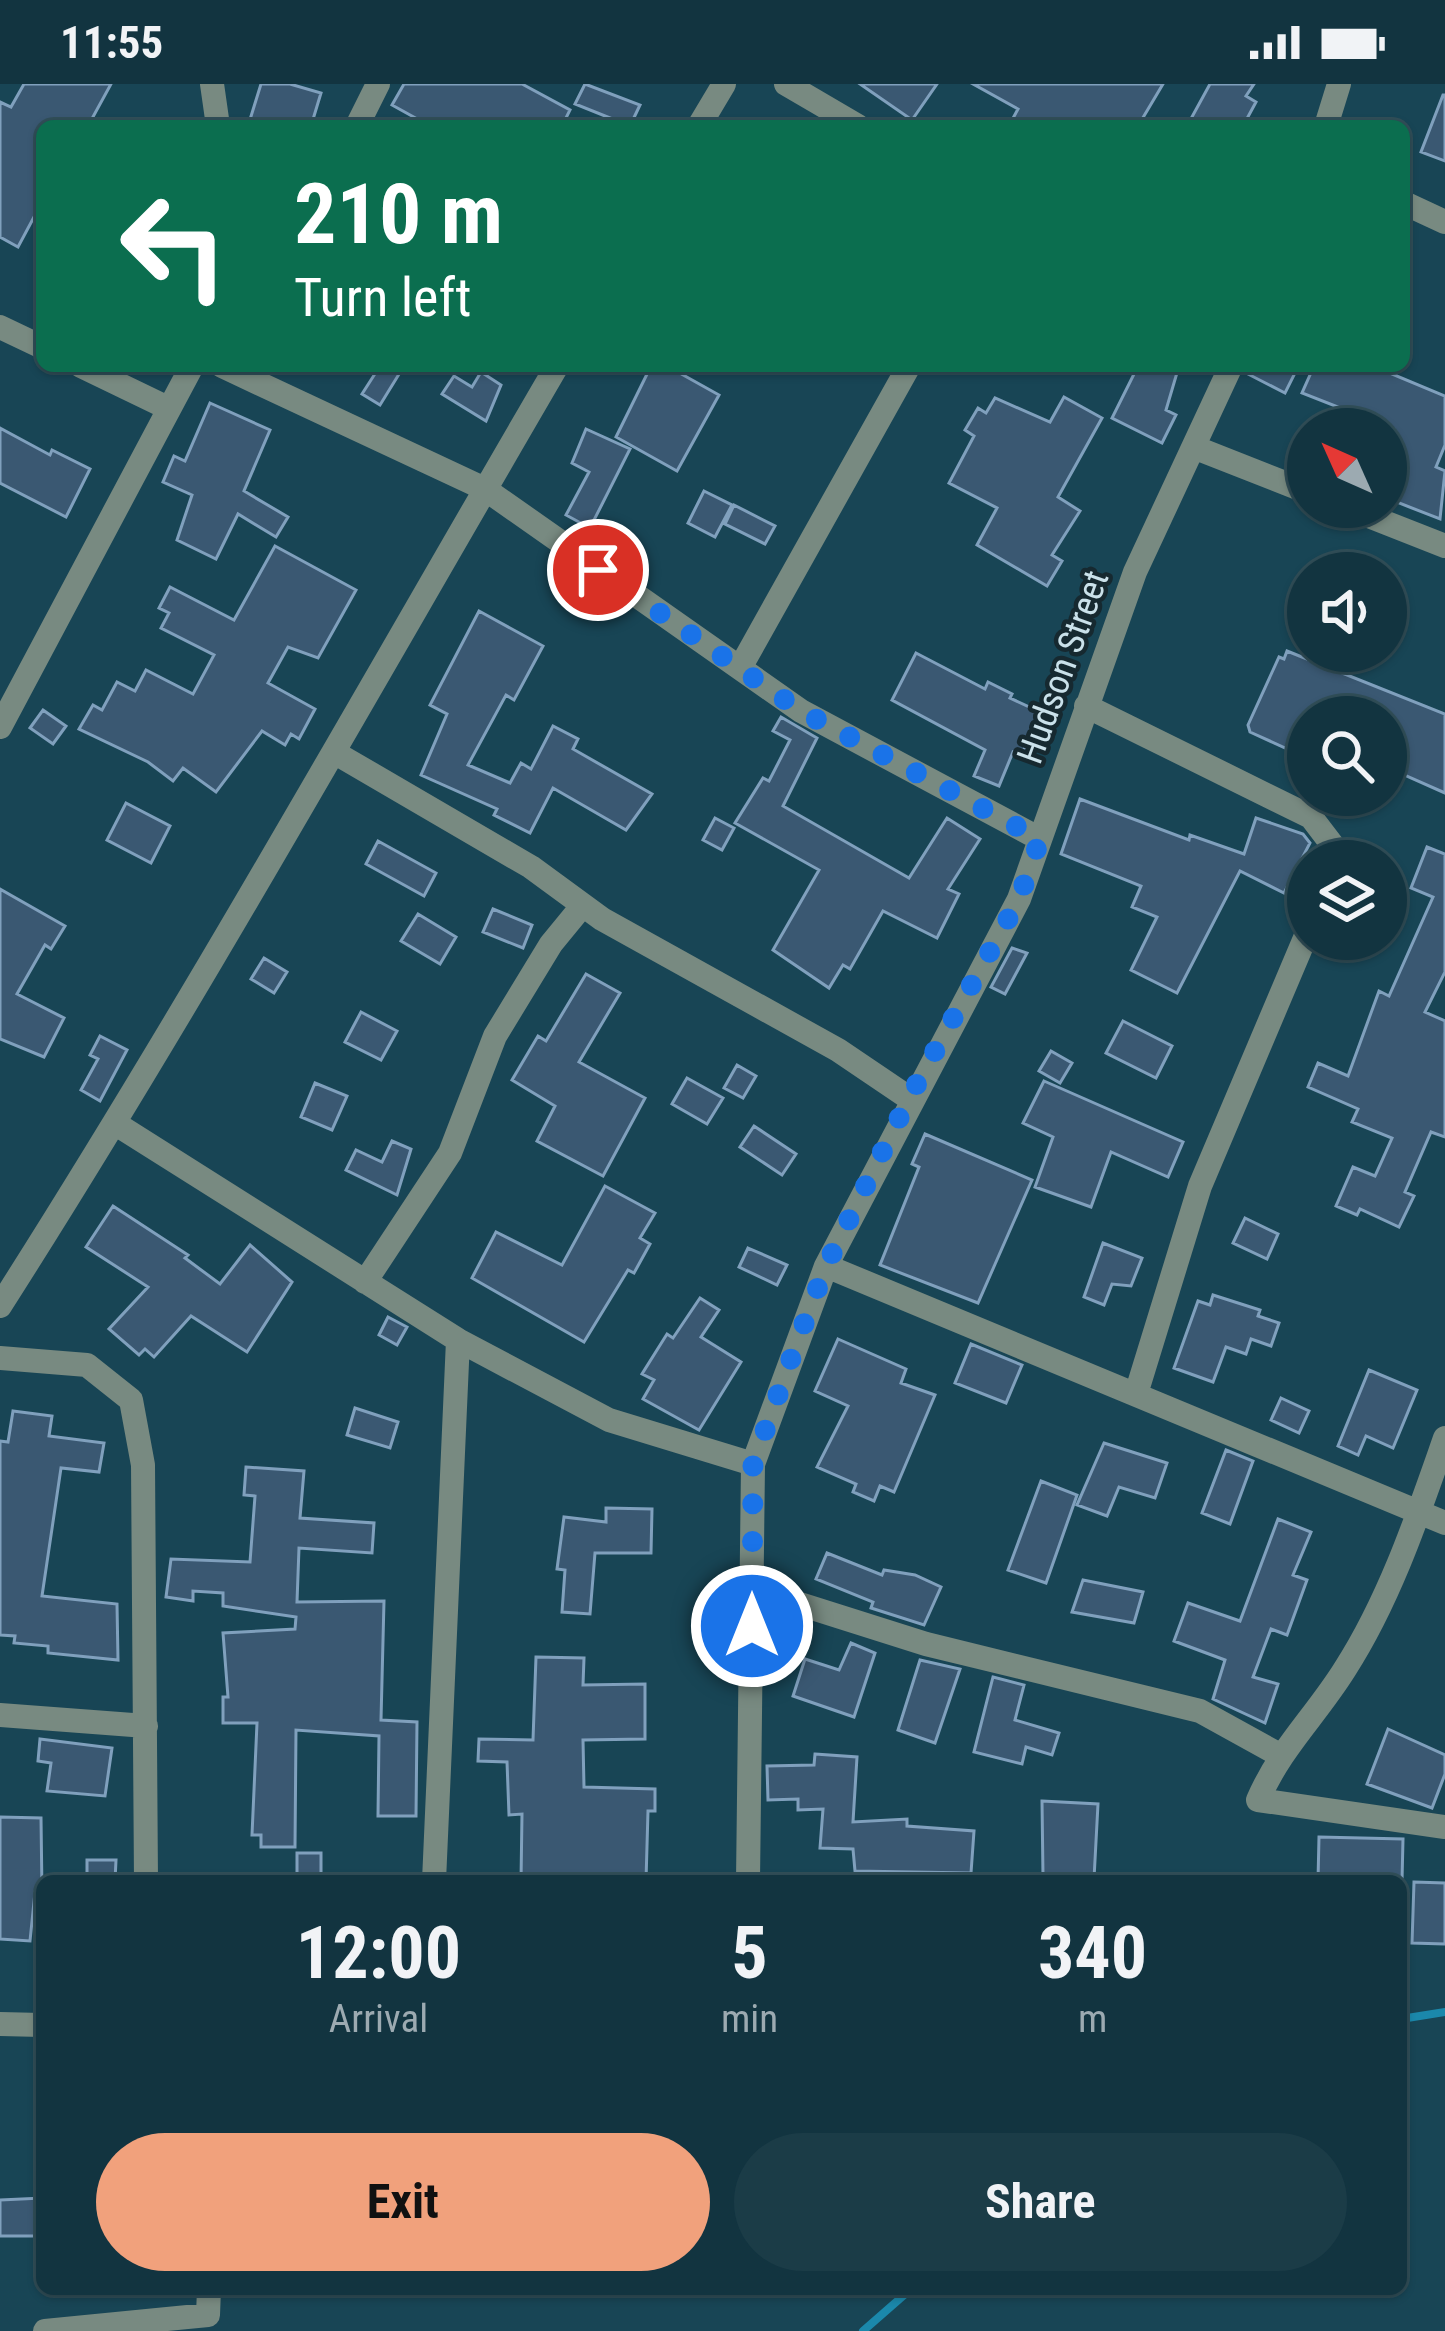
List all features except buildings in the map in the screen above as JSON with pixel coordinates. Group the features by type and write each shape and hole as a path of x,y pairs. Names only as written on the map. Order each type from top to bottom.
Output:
{"street":[{"path":"212,84 217,120"},
{"path":"360,120 378,84"},
{"path":"703,120 724,84"},
{"path":"786,84 848,120"},
{"path":"1329,120 1339,84"},
{"path":"1410,206 1445,222"},
{"path":"0,327 36,344"},
{"path":"93,372 168,408"},
{"path":"0,727 91,565 189,372"},
{"path":"234,372 485,489 801,711 1040,839"},
{"path":"0,1306 116,1124 337,754 553,372"},
{"path":"740,668 906,372"},
{"name":"Hudson Street","path":"748,1875 753,1464 826,1266 909,1098 1019,899 1136,572 1228,372"},
{"path":"1196,448 1287,484"},
{"path":"1399,528 1445,546"},
{"path":"1086,706 1311,817 1329,840"},
{"path":"337,754 531,867 583,905 838,1050 909,1098"},
{"path":"365,1282 450,1153 495,1036 551,944 583,905"},
{"path":"1136,1394 1200,1186 1296,960"},
{"path":"116,1124 458,1340 609,1420 753,1464"},
{"path":"826,1266 1445,1523"},
{"path":"434,1875 458,1340"},
{"path":"0,1358 87,1365 130,1400 142,1465 146,1875"},
{"path":"1445,1438 1419,1511 1345,1670 1278,1754 1258,1801 1445,1827"},
{"path":"752,1589 926,1644 1200,1711 1278,1754"},
{"path":"0,1715 146,1726"},
{"path":"0,2024 36,2025"},
{"path":"45,2331 94,2330 208,2315 209,2295"}],"waterway":[{"path":"1407,2018 1445,2012"},
{"path":"863,2331 904,2295"}],"route":[{"path":"598,570 801,711 1040,839 1019,899 909,1098 826,1266 796,1345 753,1464 752,1626"}]}
